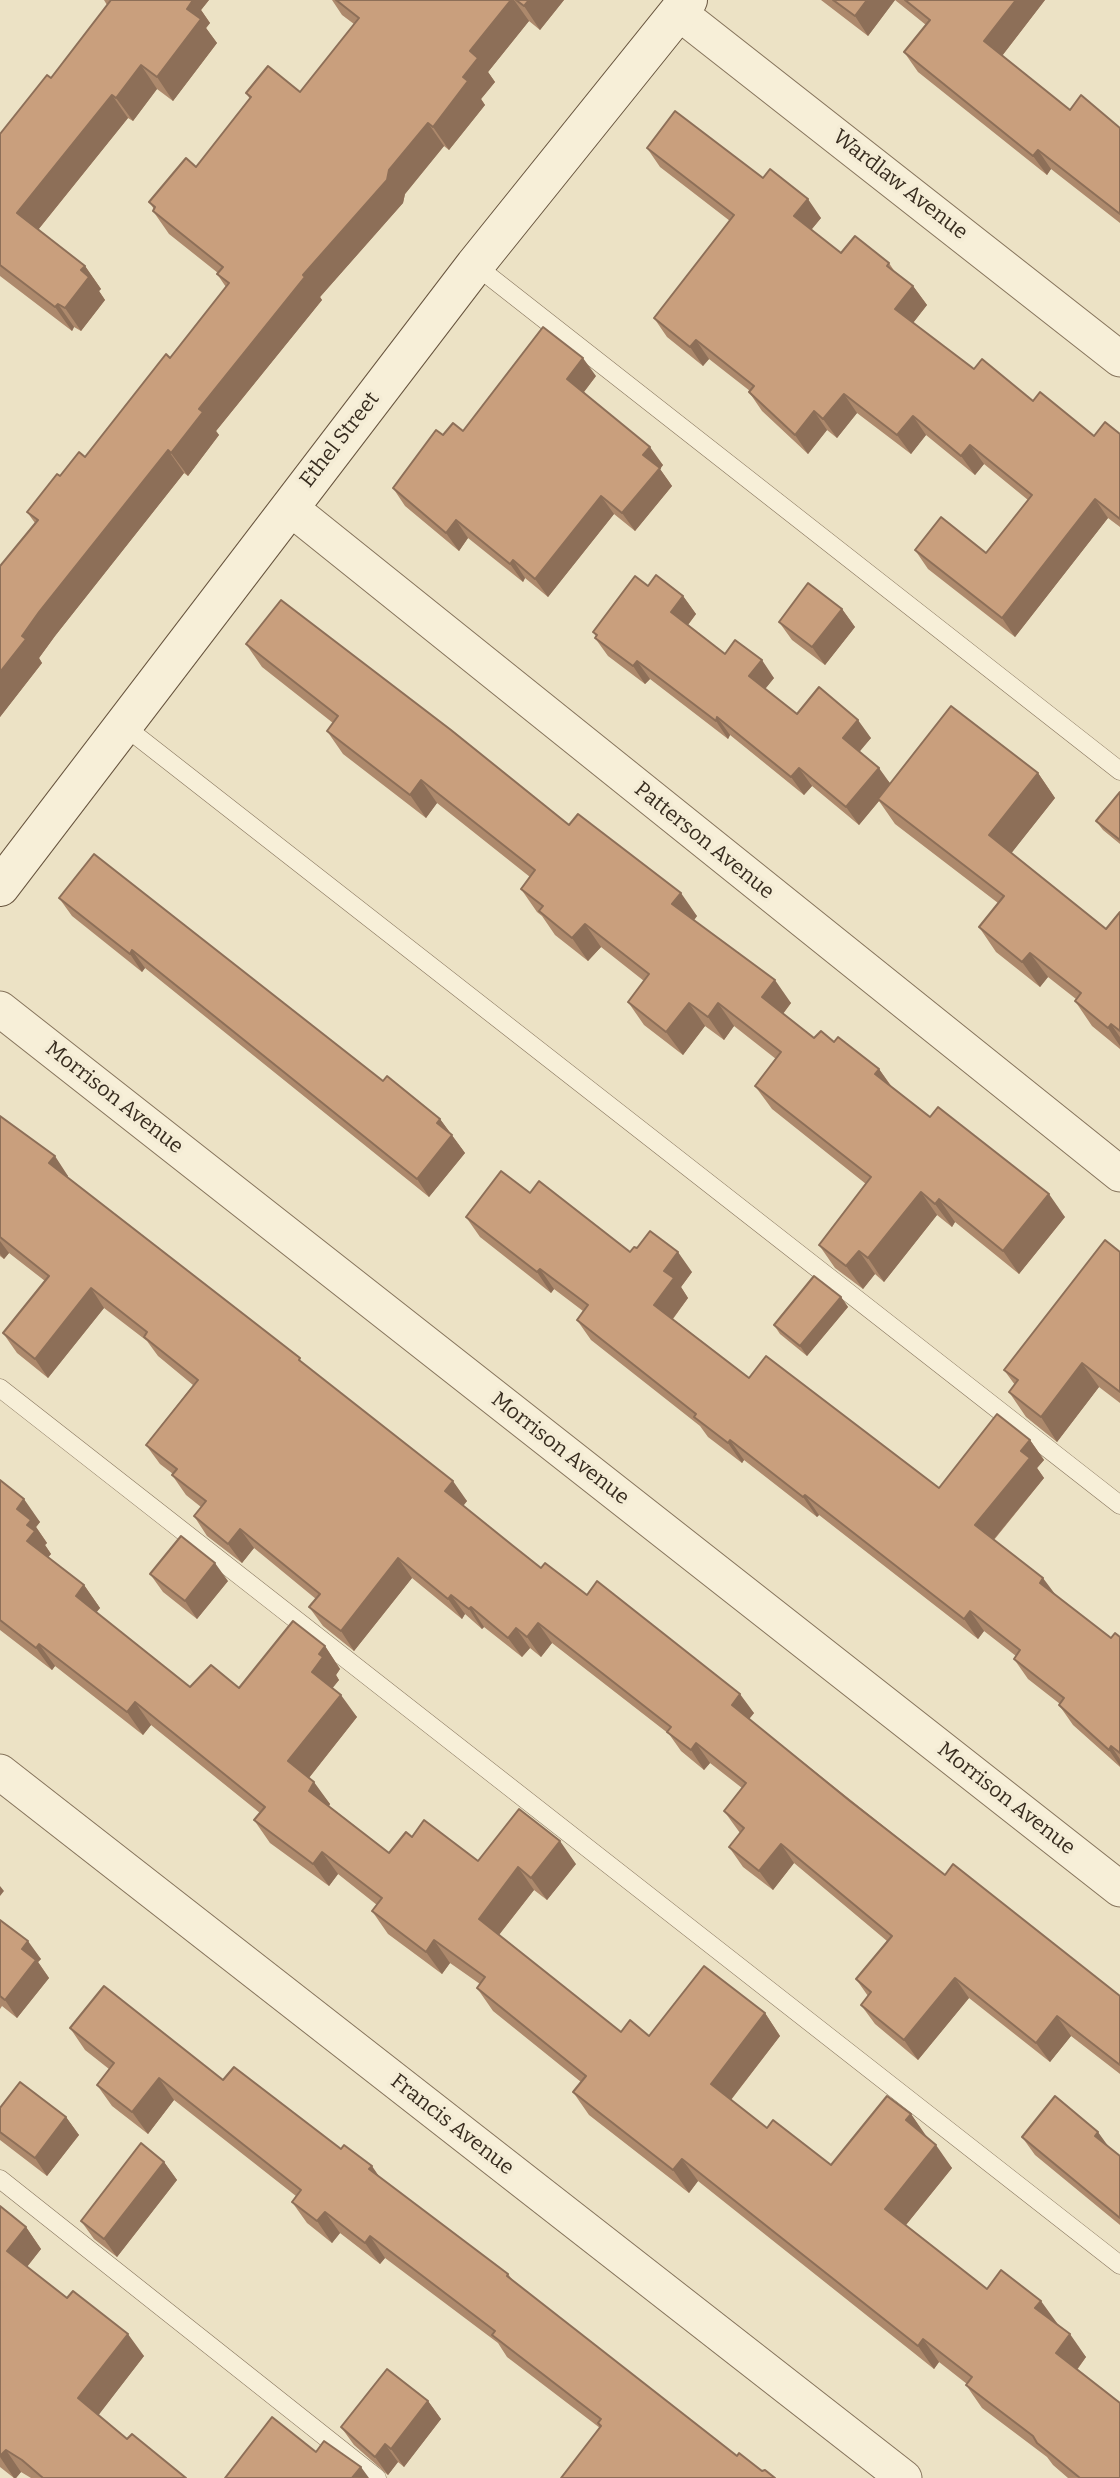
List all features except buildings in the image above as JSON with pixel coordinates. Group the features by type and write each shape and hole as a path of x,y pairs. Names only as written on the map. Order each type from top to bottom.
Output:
{"street":[{"name":"Ethel Street","path":"0,887 475,264 683,6"},
{"name":"Wardlaw Avenue","path":"683,6 1120,359"},
{"name":"Patterson Avenue","path":"289,507 1120,1174"},
{"name":"Morrison Avenue","path":"0,1009 1120,1889"},
{"name":"Francis Avenue","path":"0,1772 904,2478"}],"lane":[{"path":"475,264 1120,771"},
{"path":"124,726 1120,1505"},
{"path":"0,1388 1120,2265"},
{"path":"0,2179 377,2478"}]}
